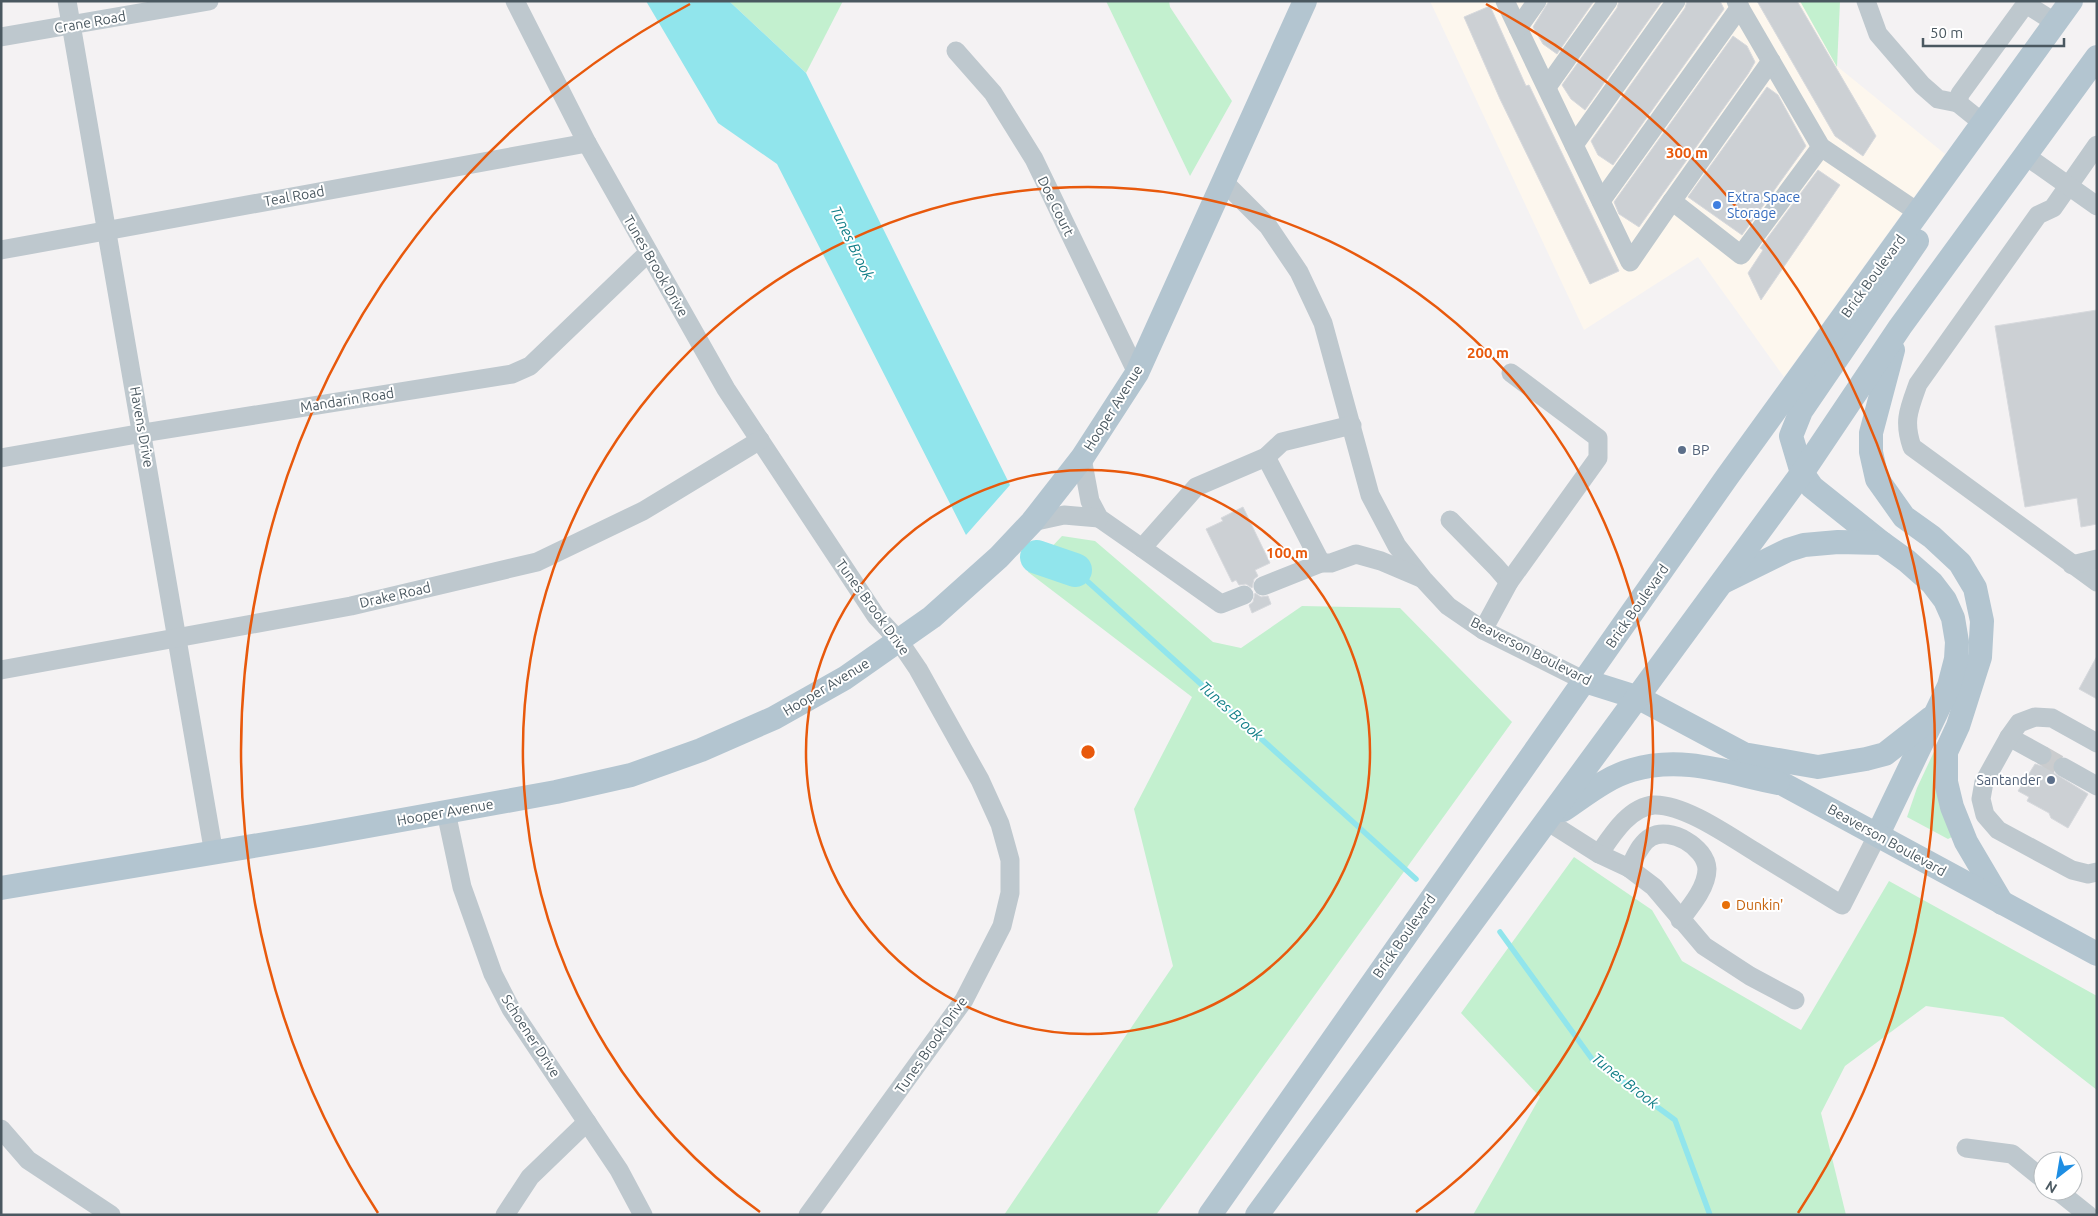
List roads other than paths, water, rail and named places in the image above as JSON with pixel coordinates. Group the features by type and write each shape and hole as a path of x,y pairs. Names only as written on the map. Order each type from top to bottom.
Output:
{"main road":[{"name":"Hooper Avenue","path":"1,888 214,854 556,792 632,775 701,750 774,718 845,678 932,617 999,557 1032,522 1082,458 1137,373 1305,1"},
{"name":"Brick Boulevard","path":"1210,1215 1454,864 1585,681 1727,477 1966,149 2071,1"},
{"path":"1257,1215 1802,473 1900,327 2097,58"},
{"path":"1878,834 1949,686 1958,642 1953,618 1945,600 1932,584 1907,561 1812,487 1802,473 1791,436 1801,411 1928,225 1966,149"},
{"path":"1900,327 1871,433 1871,452 1877,478 1904,517 1932,538 1960,563 1975,588 1982,621 1980,656 1958,726 1946,752 1946,782 1952,808 1966,842 2002,903"},
{"path":"1719,584 1788,550 1804,545 1838,542 1882,543"},
{"name":"Beaverson Boulevard","path":"1585,681 1638,698 1744,754 1783,784 2097,954"},
{"path":"1744,754 1818,767 1866,759 1885,754 1934,715"},
{"path":"1548,820 1596,787 1630,770 1660,764 1690,764 1783,784"}],"street":[{"name":"Havens Drive","path":"67,1 108,230 214,854"},
{"name":"Crane Road","path":"1,38 209,1"},
{"name":"Tunes Brook Drive","path":"515,1 587,143 726,389 876,616 898,641 918,669 980,780 1000,824 1010,860 1010,893 1002,926 964,1000 808,1215"},
{"path":"1505,1 1630,262 1771,61"},
{"path":"1518,28 1537,1"},
{"path":"1547,88 1608,1"},
{"path":"1574,145 1676,1"},
{"path":"1866,1 1878,34 1922,85 1938,99 1958,103 1984,124"},
{"path":"1601,201 1738,4 1820,147 1919,213"},
{"path":"1958,103 1960,94 2022,9 2030,4 2056,23"},
{"name":"Doe Court","path":"956,51 993,93 1034,159 1137,373"},
{"name":"Teal Road","path":"1,250 587,143"},
{"path":"2097,145 2053,208 2038,215 1918,384 1909,408 1906,430 1912,447 2072,566 2097,582"},
{"path":"1672,201 1741,255 1820,147"},
{"path":"2026,156 2097,206"},
{"name":"Beaverson Boulevard","path":"1224,182 1268,226 1299,272 1323,323 1370,495 1397,546 1423,579 1448,606 1484,630 1585,681"},
{"name":"Mandarin Road","path":"1,458 142,433 512,374 530,366 648,253"},
{"path":"1484,630 1509,582 1598,458 1598,438 1511,373"},
{"path":"1142,548 1196,487 1266,457 1282,442 1352,425"},
{"name":"Drake Road","path":"1,670 351,606 537,562 643,511 760,440"},
{"path":"1266,457 1321,564"},
{"path":"1082,458 1090,501 1099,518 1221,604 1244,595"},
{"path":"1032,522 1064,515 1099,518"},
{"path":"1450,520 1509,582"},
{"path":"1263,586 1321,564 1356,554 1381,561 1423,579"},
{"path":"2072,566 2097,559"},
{"path":"2097,743 2052,718 2035,717 2019,723 1984,782 1981,798 1985,816 1998,830 2072,870 2088,874 2097,872"},
{"path":"2009,737 2042,756"},
{"path":"2063,767 2097,786"},
{"path":"1599,854 1623,821 1637,811 1654,805 1681,810 1842,905 1878,834"},
{"name":"Schoener Drive","path":"446,812 462,887 493,974 511,1010 619,1170 643,1215"},
{"path":"1686,842 1697,818"},
{"path":"1548,820 1599,854 1629,868 1654,887 1704,946 1720,958 1795,1000"},
{"path":"1629,868 1640,847 1650,837 1661,833 1674,836 1697,848 1705,858 1707,870 1705,880 1699,894 1680,920"},
{"path":"505,1215 530,1177 588,1122"},
{"path":"1,1129 28,1160 111,1215"},
{"path":"1966,1148 2012,1154 2033,1171"},
{"path":"2070,1201 2088,1215"}],"water":[{"path":"646,1 729,1 806,73 1010,485 966,535 777,164 718,123"}],"waterway":[{"name":"Tunes Brook","path":"1037,557 1075,570"},
{"name":"Tunes Brook","path":"1075,570 1416,879"},
{"name":"Tunes Brook","path":"1500,932 1592,1059 1675,1120 1710,1215"}],"tunnel":[{"path":"2042,755 2063,767"}],"place":[{"name":"Extra Space Storage","path":"1717,205"},
{"name":"BP","path":"1682,450"},
{"name":"Santander","path":"2051,780"},
{"name":"Dunkin'","path":"1726,905"}]}
